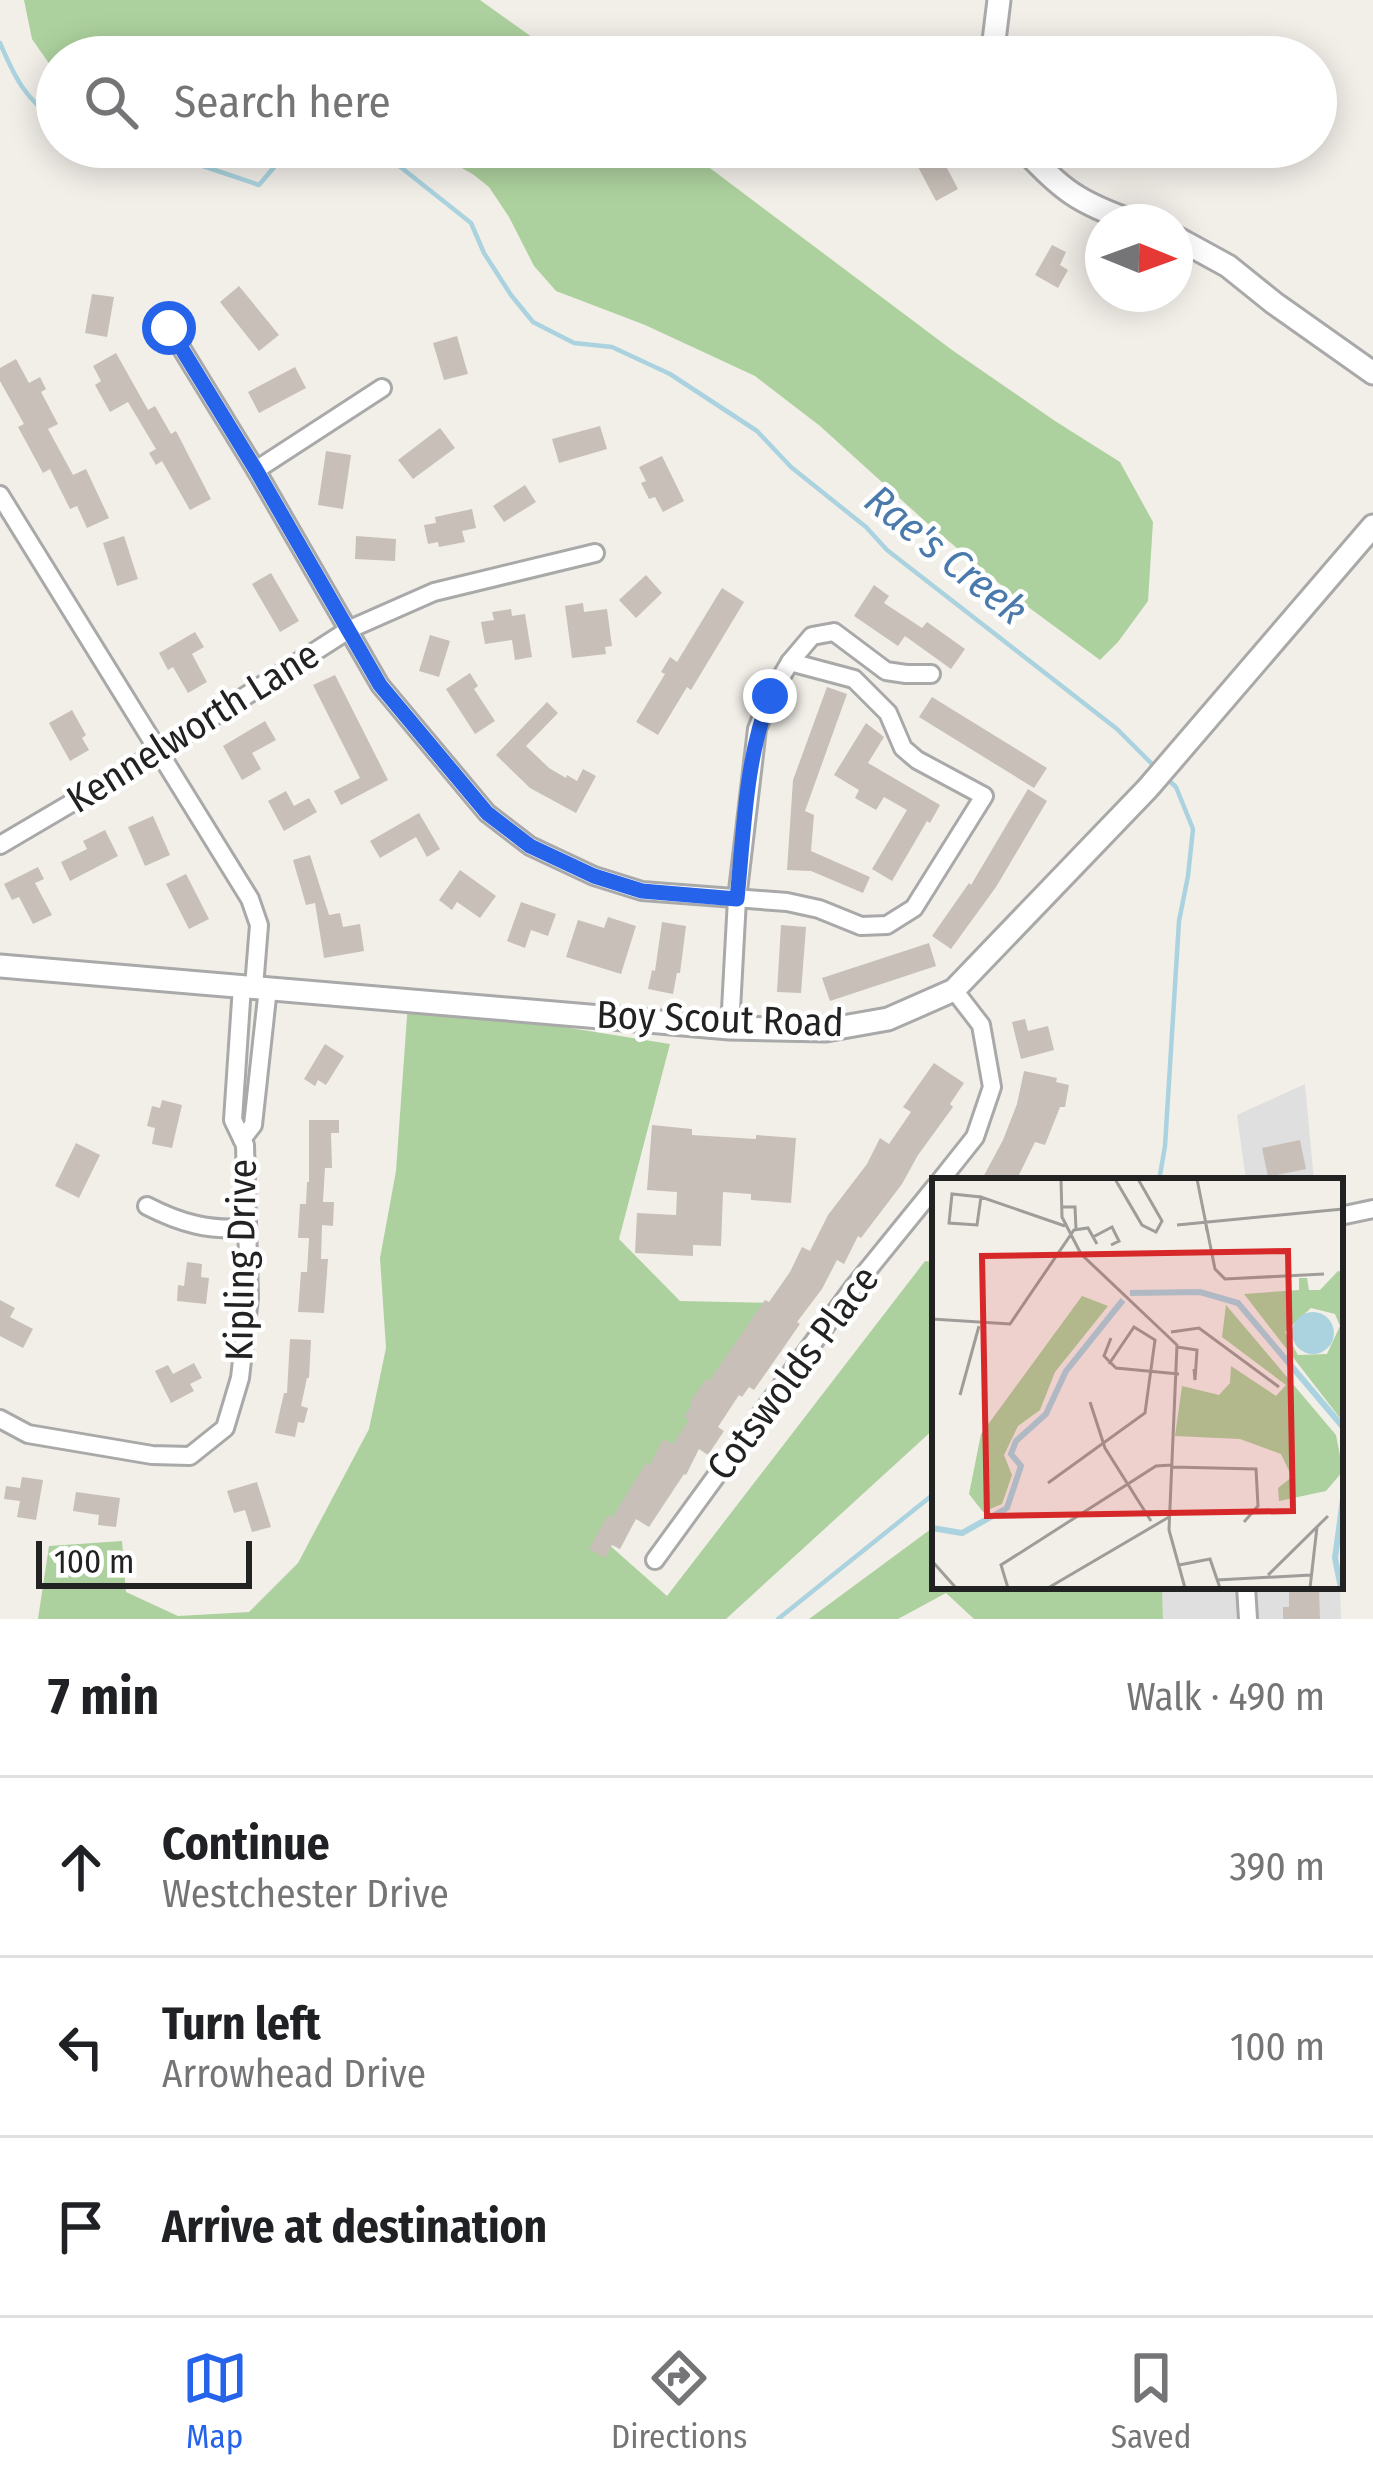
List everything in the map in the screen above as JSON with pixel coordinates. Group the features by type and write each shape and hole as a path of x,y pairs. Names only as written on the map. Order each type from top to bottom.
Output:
{"street":[{"path":"995,36 999,0"},
{"path":"1043,168 1070,195 1088,204"},
{"path":"1193,247 1228,266 1370,368"},
{"path":"169,328 380,685 487,813 530,846 594,876 642,891 787,902 860,926 887,925 914,908 984,796 917,760 904,748 888,713 854,679 790,662"},
{"path":"256,470 382,388"},
{"name":"Kipling Drive","path":"0,495 250,899 259,925 253,1125 242,1138"},
{"name":"Boy Scout Road","path":"0,966 730,1028 826,1030 888,1019 955,990 1148,788 1373,526"},
{"name":"Kennelworth Lane","path":"0,845 158,752 350,629 434,592 595,554"},
{"path":"730,1028 737,899 757,728 770,696 812,636 834,632 886,671 931,674"},
{"name":"Kipling Drive","path":"0,1419 28,1434 152,1455 190,1456 225,1428 240,1378 249,1298 244,1145 232,1120 254,987"},
{"name":"Cotswolds Place","path":"943,1178 975,1137 992,1088 981,1025 955,990"},
{"name":"Cotswolds Place","path":"655,1560 854,1288 932,1191"},
{"path":"147,1206 176,1222 225,1230 246,1228"},
{"path":"1343,1215 1373,1209"},
{"path":"1246,1589 1248,1619"}],"shaded area":[{"path":"1305,1084 1314,1178 1246,1178 1237,1115"},
{"path":"1162,1589 1340,1589 1341,1619 1163,1619"}],"green space":[{"path":"24,0 480,0 531,36 36,36 36,45"},
{"path":"462,168 710,168 952,350 1120,462 1153,522 1148,601 1100,660 1020,601 820,426 755,376 645,325 556,291 534,266 489,187"},
{"path":"408,1002 670,1044 619,1239 680,1301 773,1303 607,1543 667,1596 925,1261 932,1262 932,1431 726,1619 38,1619 49,1546 122,1541 126,1592 178,1616 249,1612 298,1563 369,1429 386,1348 380,1258 396,1171"},
{"path":"932,1528 932,1589 1162,1589 1163,1619 974,1619 946,1593 898,1619 809,1619"}],"building":[{"path":"919,168 947,168 958,189 936,201"},
{"path":"1052,245 1066,252 1060,265 1068,270 1058,288 1035,275"},
{"path":"239,286 279,335 259,351 220,302"},
{"path":"92,294 114,297 107,337 85,333"},
{"path":"457,336 468,374 444,380 433,343"},
{"path":"116,353 148,410 155,406 171,434 176,431 211,499 190,510 162,461 156,465 149,453 156,449 128,402 110,412 95,385 101,381 93,366"},
{"path":"16,359 29,383 40,377 46,389 41,392 58,424 48,429 73,475 86,469 109,518 87,528 77,506 70,509 50,469 43,473 0,381 0,368"},
{"path":"295,367 306,388 259,413 248,392"},
{"path":"600,426 607,449 559,463 552,439"},
{"path":"440,428 455,448 413,479 398,460"},
{"path":"326,451 351,455 343,509 318,505"},
{"path":"662,456 684,501 663,512 655,497 649,499 639,467"},
{"path":"525,485 536,502 504,522 493,506"},
{"path":"472,509 476,528 462,531 465,542 428,544 424,525 436,523 435,517"},
{"path":"124,536 138,579 117,586 103,543"},
{"path":"356,536 396,539 395,561 355,559"},
{"path":"271,573 299,621 280,632 252,584"},
{"path":"646,575 662,593 636,618 619,600"},
{"path":"874,585 889,596 884,603 922,628 927,622 965,649 951,669 905,636 898,646 854,616"},
{"path":"722,588 744,602 658,735 636,722 670,657 677,662"},
{"path":"583,603 584,612 607,609 612,646 605,647 606,654 572,658 565,606"},
{"path":"511,609 512,616 525,614 532,657 515,660 512,640 485,644 481,622 494,620 492,612"},
{"path":"195,632 204,647 192,654 207,682 188,693 159,653"},
{"path":"430,635 450,641 439,677 419,671"},
{"path":"470,673 478,686 474,689 495,721 475,734 446,689"},
{"path":"335,675 388,780 341,805 334,791 360,778 313,685"},
{"path":"827,687 847,694 805,811 814,815 811,851 870,877 863,893 811,871 787,870 793,780"},
{"path":"932,697 1047,768 1034,788 919,717"},
{"path":"547,702 558,713 526,746 566,778 577,781 583,769 596,776 576,813 530,788 496,755"},
{"path":"72,710 89,750 70,761 49,723"},
{"path":"265,721 276,740 252,753 261,769 242,780 223,746"},
{"path":"866,723 884,737 868,763 940,805 892,881 872,869 907,810 884,797 876,810 855,798 859,790 834,775"},
{"path":"1028,789 1047,801 996,887 951,949 932,936 971,885"},
{"path":"286,791 294,806 309,798 317,812 284,831 268,801"},
{"path":"419,813 440,849 427,857 416,837 380,858 370,841"},
{"path":"153,816 170,855 145,866 128,827"},
{"path":"105,830 118,856 70,881 61,862 87,849 83,841"},
{"path":"310,855 329,915 340,913 343,927 360,924 364,951 324,958 315,903 306,905 293,860"},
{"path":"38,867 44,879 35,883 52,915 33,924 19,897 12,900 4,884"},
{"path":"460,870 496,896 480,918 457,902 452,910 439,900"},
{"path":"186,874 209,919 189,929 166,884"},
{"path":"521,902 556,914 548,936 531,930 525,948 507,941"},
{"path":"608,917 636,926 621,974 566,957 578,920 604,928"},
{"path":"662,922 686,926 673,994 648,989"},
{"path":"781,925 806,927 801,993 777,992"},
{"path":"929,943 936,966 830,1001 822,978"},
{"path":"1025,1019 1028,1031 1048,1026 1054,1050 1021,1059 1012,1022"},
{"path":"325,1044 344,1056 326,1085 318,1080 315,1086 304,1079"},
{"path":"934,1063 964,1083 902,1184 858,1236 844,1264 837,1260 754,1390 749,1387 739,1395 718,1427 724,1431 708,1455 699,1449 649,1527 636,1519 620,1549 612,1545 605,1558 589,1549 608,1515 612,1518 646,1463 650,1465 663,1439 673,1444 689,1420 684,1417 690,1402 765,1300 769,1302 802,1247 810,1251 828,1215 867,1164 880,1138 889,1144 911,1112 903,1107"},
{"path":"1024,1071 1069,1085 1065,1107 1060,1107 1045,1145 1035,1142 1017,1178 983,1178 1003,1140"},
{"path":"162,1100 182,1105 172,1148 152,1144 155,1128 147,1126 152,1106 160,1108"},
{"path":"309,1120 339,1120 339,1133 331,1133 332,1168 325,1168 323,1202 334,1202 333,1226 322,1225 321,1259 328,1259 324,1313 298,1312 309,1238 298,1238 300,1204 306,1204 309,1182"},
{"path":"652,1125 692,1129 692,1135 796,1138 791,1203 723,1192 721,1246 693,1245 693,1256 635,1253 637,1213 676,1215 677,1192 647,1190"},
{"path":"1300,1140 1306,1169 1268,1177 1262,1148"},
{"path":"76,1143 100,1155 79,1198 55,1186"},
{"path":"187,1262 202,1264 201,1277 209,1278 206,1304 177,1301"},
{"path":"0,1300 15,1308 10,1317 33,1329 23,1348 0,1336"},
{"path":"290,1339 311,1340 309,1378 301,1406 308,1408 295,1437 275,1433 287,1393"},
{"path":"194,1363 202,1378 190,1384 194,1391 171,1403 155,1371 168,1365 173,1374"},
{"path":"22,1477 43,1480 36,1520 17,1517 20,1501 4,1499 6,1486 20,1488"},
{"path":"257,1482 271,1527 252,1532 245,1510 234,1513 227,1491"},
{"path":"76,1492 120,1498 116,1527 98,1525 99,1515 73,1511"},
{"path":"1289,1589 1319,1589 1320,1619 1283,1619 1283,1607 1289,1607"}],"waterway":[{"name":"Rae's Creek","path":"0,43 36,104"},
{"name":"Rae's Creek","path":"209,168 259,185 273,168"},
{"name":"Rae's Creek","path":"402,168 471,223 484,253 533,322 574,343 612,347 670,374 757,431 887,550 1117,729 1157,769"},
{"name":"Rae's Creek","path":"1160,1178 1179,921 1193,829 1176,787 1165,777"},
{"name":"Rae's Creek","path":"778,1619 932,1495"}],"route":[{"path":"169,328 380,685 487,813 530,846 558,862 642,891 737,899 751,764 757,728 770,696"}]}
